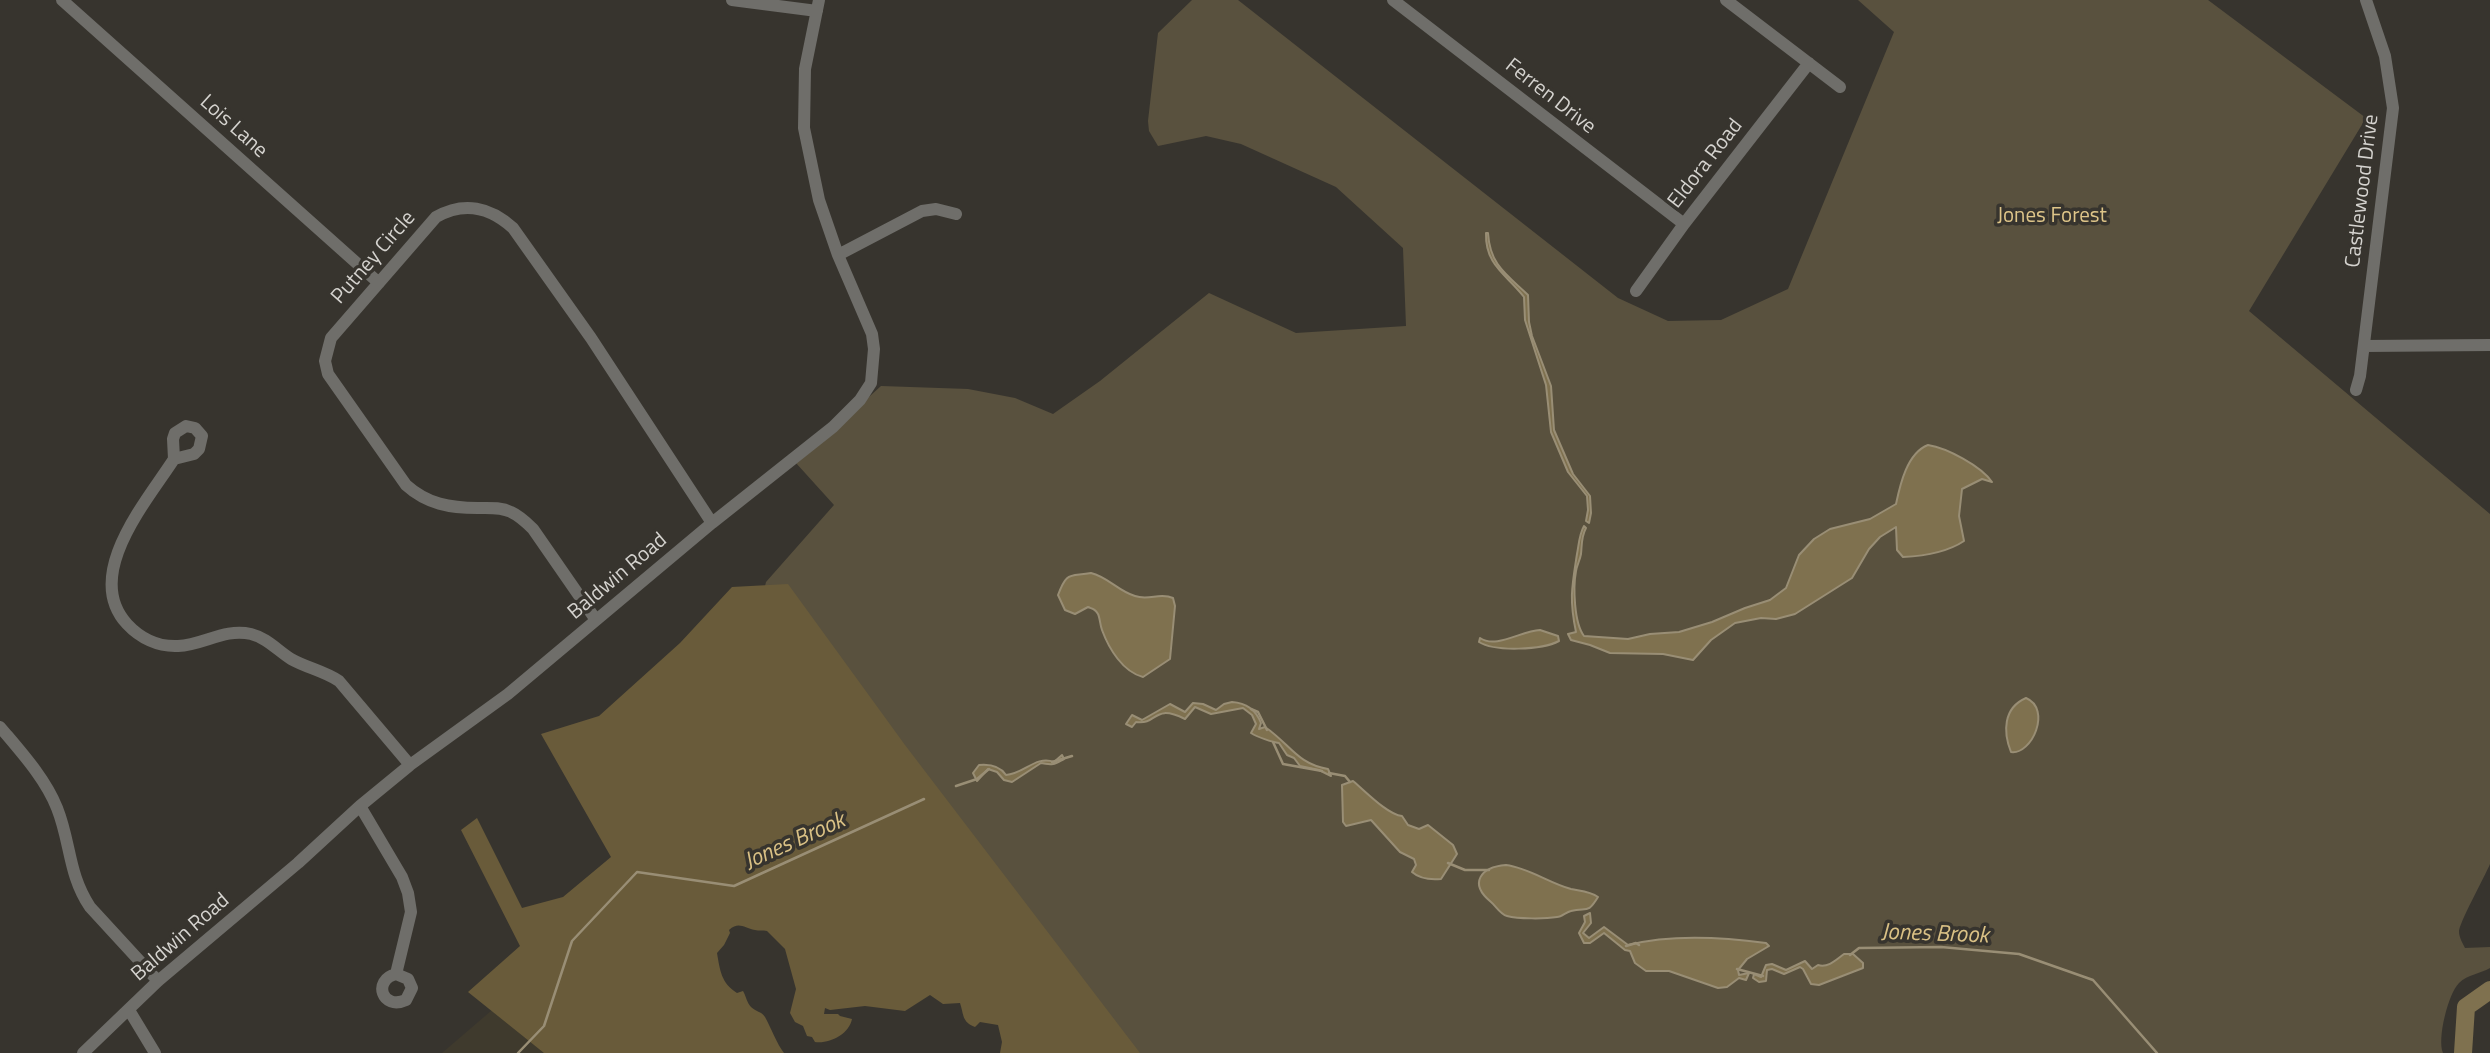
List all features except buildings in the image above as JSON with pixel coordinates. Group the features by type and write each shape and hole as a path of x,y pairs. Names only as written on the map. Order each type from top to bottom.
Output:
{"street":[{"name":"Lois Lane","path":"62,0 379,283"},
{"path":"732,0 818,5"},
{"name":"Ferren Drive","path":"1393,0 1684,224"},
{"path":"1726,0 1840,87"},
{"name":"Castlewood Drive","path":"2356,390 2364,346 2393,108 2385,56 2366,0"},
{"name":"Baldwin Road","path":"83,1053 158,981 298,863 360,806 410,765 508,694 712,523 833,427 860,400 871,383 874,349 872,334 838,256 819,200 804,128 805,69 818,5"},
{"name":"Eldora Road","path":"1636,291 1684,224 1809,63"},
{"name":"Putney Circle","path":"596,621 533,529 523,519 499,508 443,506 418,495 406,485 332,383 324,361 331,338 436,217 464,207 476,207 505,221 513,228 591,338 712,523"},
{"path":"838,256 922,211 936,209 956,214"},
{"path":"2364,346 2490,345"},
{"path":"174,459 116,554 111,576 113,598 122,618 136,634 156,644 178,646 234,633 266,640 290,658 325,672 339,681 410,765"},
{"path":"0,727 33,769 56,806 74,878 81,893 158,981"},
{"path":"360,806 402,877 408,893 411,912 396,974"},
{"path":"129,1010 155,1053"}],"shaded area":[{"path":"1486,233 1500,268 1528,295 1532,336 1551,386 1554,430 1573,474 1590,496 1589,523 1586,521 1587,496 1568,472 1551,432 1546,385 1525,320 1524,297 1493,261"},
{"path":"1928,445 1963,459 1992,482 1982,479 1962,489 1959,516 1964,541 1957,545 1935,553 1903,557 1897,550 1896,527 1880,537 1869,549 1852,578 1795,614 1776,619 1761,618 1735,623 1711,640 1693,660 1663,654 1610,653 1571,640 1568,634 1576,632 1572,610 1573,584 1579,540 1584,526 1586,528 1576,571 1575,595 1576,614 1584,636 1628,639 1679,632 1770,600 1786,588 1799,555 1814,539 1830,529 1870,519 1896,504 1902,479 1910,462"},
{"path":"1091,573 1135,596 1173,598 1175,606 1170,659 1143,677 1136,674 1123,665 1113,652 1095,610 1088,607 1075,614 1065,610 1058,595 1064,582 1070,576"},
{"path":"788,584 905,745 1140,1053 1000,1053 1002,1042 998,1025 980,1022 975,1027 966,1020 960,1003 943,1004 930,995 905,1011 865,1006 830,1010 825,1008 824,1014 838,1014 852,1019 847,1029 838,1037 815,1042 812,1037 807,1036 803,1026 795,1022 790,1013 796,989 785,949 767,931 739,926 729,930 724,945 717,953 722,976 737,993 743,991 748,1004 763,1015 784,1053 544,1053 468,992 520,946 461,830 477,818 522,908 563,897 611,857 541,734 599,716 680,643 732,587"},
{"path":"1540,630 1558,636 1559,641 1519,649 1479,642 1480,638 1493,642 1501,641"},
{"path":"2026,698 2034,704 2038,712 2036,730 2026,746 2011,752 2007,721 2013,708"},
{"path":"1232,702 1250,708 1261,723 1259,729 1265,727 1301,758 1328,769 1331,776 1300,766 1294,758 1287,755 1279,743 1251,733 1256,724 1252,715 1243,708 1211,714 1195,707 1185,719 1167,713 1149,721 1136,722 1132,727 1126,724 1132,715 1142,720 1170,704 1185,712 1193,703 1216,710"},
{"path":"1062,755 1064,759 1052,764 1041,763 1012,782 988,769 977,781 973,773 979,765 991,765 1006,775 1012,774 1041,761 1054,762"},
{"path":"1353,781 1384,807 1402,816 1408,825 1419,829 1428,825 1453,845 1457,854 1441,879 1425,878 1412,872 1416,865 1414,859 1400,852 1371,820 1346,826 1343,822 1342,785"},
{"path":"1506,865 1598,897 1589,908 1571,911 1559,917 1507,916 1484,895 1479,882 1480,877 1490,869"},
{"path":"1590,913 1591,923 1583,933 1589,938 1604,927 1628,945 1662,939 1714,938 1766,943 1769,946 1747,959 1738,970 1739,975 1749,973 1746,980 1739,978 1727,987 1718,988 1669,971 1646,971 1635,963 1630,951 1604,933 1590,943 1584,943 1579,933 1585,922 1584,916"},
{"path":"1844,954 1853,954 1863,963 1863,968 1819,985 1811,984 1800,967 1784,974 1772,969 1767,970 1766,981 1759,982 1753,978 1754,974 1761,977 1766,965 1772,964 1786,970 1805,961 1812,969 1818,965 1829,964"},
{"path":"548,962 720,1053 442,1053"}],"green space":[{"name":"Jones Forest","path":"1192,0 1238,0 1618,298 1668,321 1721,320 1788,289 1894,32 1858,0 2208,0 2366,118 2249,311 2490,514 2490,864 2459,932 2465,948 2490,947 2490,968 2466,978 2455,989 2441,1038 2443,1053 1081,1053 758,614 766,582 834,505 796,463 881,386 968,389 1015,398 1053,414 1100,381 1209,293 1296,333 1406,326 1403,248 1336,187 1241,144 1206,136 1158,146 1149,131 1148,121 1158,33"}],"waterway":[{"name":"Jones Brook","path":"1251,709 1258,712 1267,730"},
{"name":"Jones Brook","path":"1273,742 1283,764 1322,771"},
{"name":"Jones Brook","path":"1052,762 1072,756"},
{"name":"Jones Brook","path":"956,786 977,779 989,769"},
{"name":"Jones Brook","path":"1329,773 1345,776 1350,782"},
{"name":"Jones Brook","path":"518,1053 544,1026 572,941 637,872 734,886 924,799"},
{"name":"Jones Brook","path":"1448,863 1465,870 1489,870"},
{"name":"Jones Brook","path":"1626,946 1636,943 1639,945"},
{"name":"Jones Brook","path":"1850,955 1859,948 1941,947 2019,954 2093,980 2157,1053"},
{"name":"Jones Brook","path":"1737,969 1763,976"},
{"path":"2463,1053 2466,1007 2490,990"}]}
